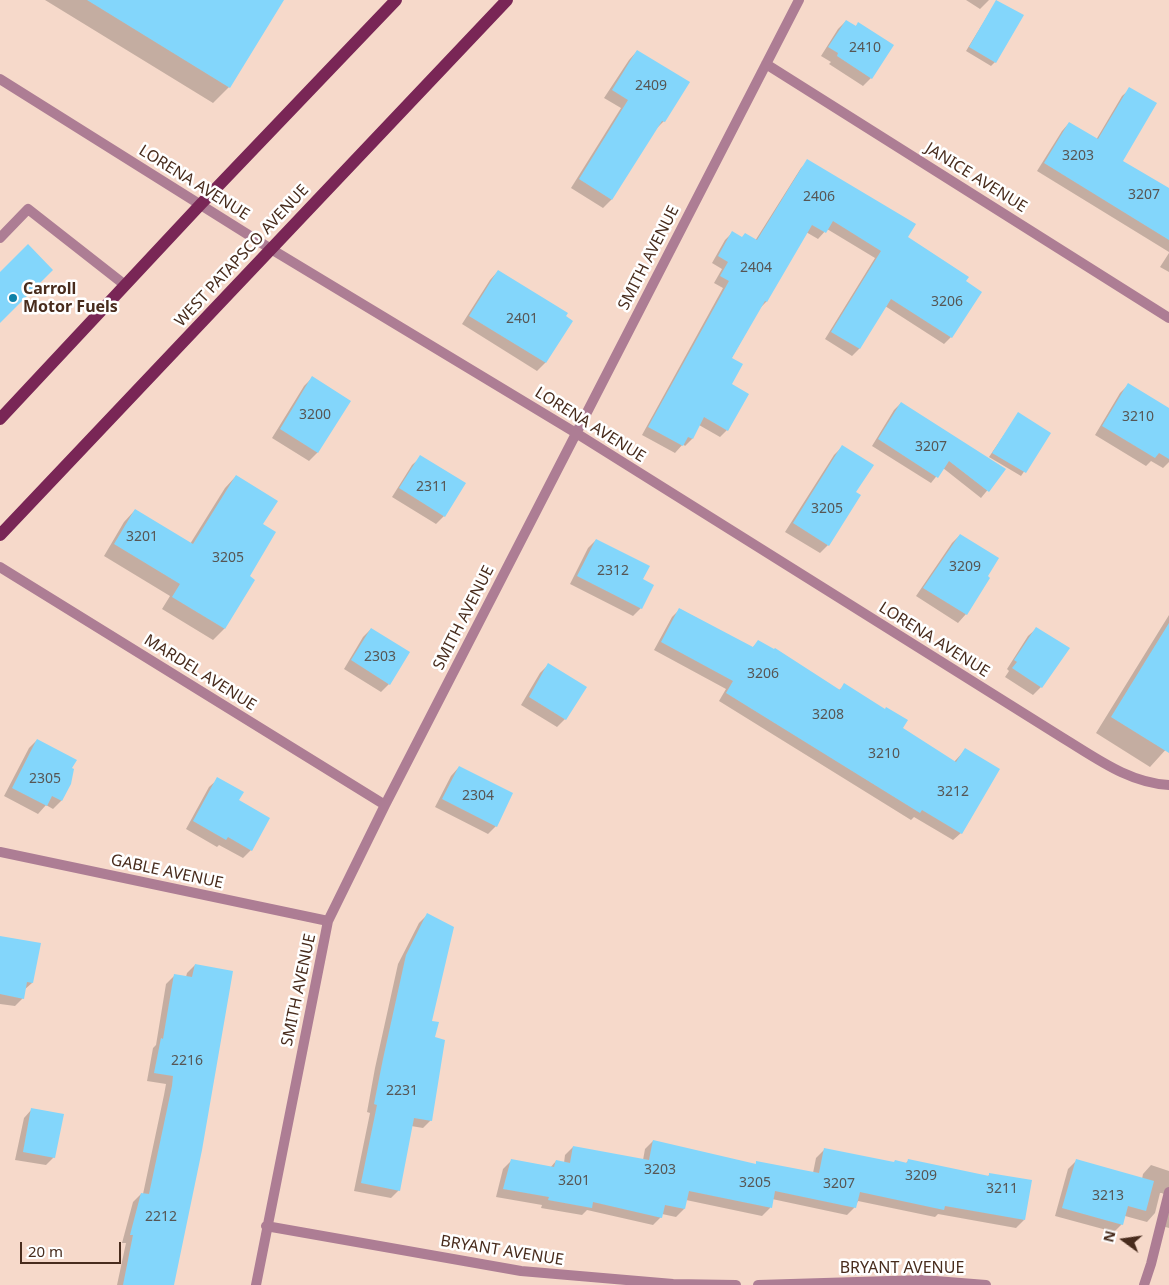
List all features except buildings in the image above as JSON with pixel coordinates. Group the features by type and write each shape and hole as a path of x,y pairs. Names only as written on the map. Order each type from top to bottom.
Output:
{"main road":[{"path":"0,419 200,205 396,0"},
{"name":"WEST PATAPSCO AVENUE","path":"0,535 506,0"}],"street":[{"name":"SMITH AVENUE","path":"256,1285 266,1226 328,921 385,805 799,0"},
{"name":"JANICE AVENUE","path":"766,64 1169,318"},
{"name":"LORENA AVENUE","path":"0,80 271,249 576,433 1117,771 1156,784 1169,784"},
{"path":"0,238 28,209 125,285"},
{"name":"MARDEL AVENUE","path":"0,567 385,805"},
{"name":"GABLE AVENUE","path":"0,852 328,921"},
{"path":"1144,1285 1169,1192"},
{"name":"BRYANT AVENUE","path":"266,1226 521,1271 673,1284 736,1285"},
{"name":"BRYANT AVENUE","path":"758,1285 922,1280 986,1285"}],"place":[{"name":"Carroll Motor Fuels","path":"13,298"}]}
